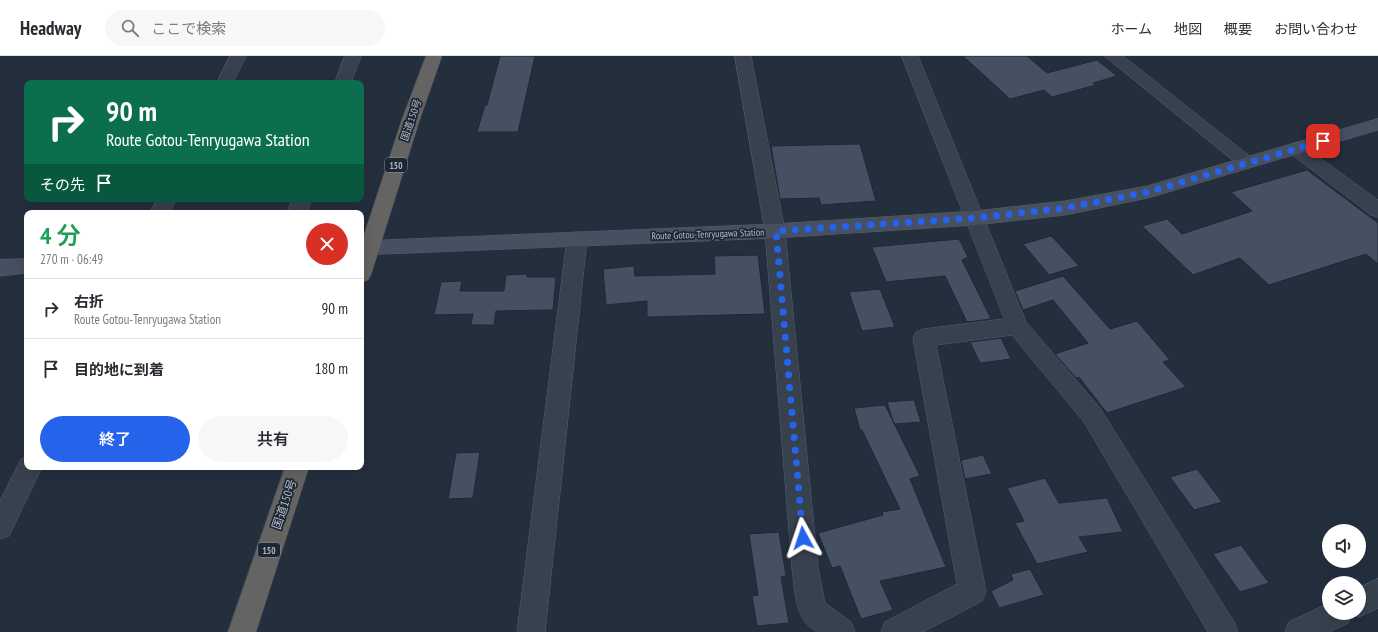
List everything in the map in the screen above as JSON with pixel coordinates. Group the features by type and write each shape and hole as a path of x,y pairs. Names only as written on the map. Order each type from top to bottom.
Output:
{"highway":[{"name":"国道150号","path":"364,259 366,248 434,56"},
{"name":"国道150号","path":"242,632 296,470"}],"main road":[{"name":"Route Gotou-Tenryugawa Station","path":"366,248 776,231 975,218 1065,208 1148,192 1378,124"},
{"path":"0,268 24,266"}],"street":[{"path":"226,80 238,56"},
{"path":"344,80 353,56"},
{"path":"743,56 776,231 805,568 813,612 841,632"},
{"path":"910,56 1017,326 1092,415 1224,632"},
{"path":"1114,56 1246,162"},
{"path":"1296,149 1378,210"},
{"path":"531,632 577,239"},
{"path":"895,632 972,591 924,338 1017,326"},
{"path":"0,527 28,470"},
{"path":"1366,599 1378,593"},
{"path":"1299,632 1324,620"}],"building":[{"path":"500,56 535,56 518,132 477,132 485,105 487,105"},
{"path":"963,56 1027,56 1047,73 1097,60 1117,76 1093,83 1096,85 1052,97 1044,90 1010,99"},
{"path":"860,144 876,201 821,205 819,198 780,199 771,146"},
{"path":"1307,170 1378,223 1378,264 1366,254 1269,285 1240,258 1193,275 1142,226 1167,219 1182,234 1252,211 1231,192"},
{"path":"1051,236 1079,266 1049,275 1023,244"},
{"path":"959,239 968,257 962,260 991,319 967,322 945,276 886,282 872,247"},
{"path":"758,255 765,314 647,317 647,301 606,305 603,269 634,266 635,276 715,274 714,256"},
{"path":"527,274 527,277 556,277 553,310 496,311 494,325 471,325 473,314 434,315 441,282 462,281 460,291 504,291 506,275"},
{"path":"1063,276 1110,329 1137,321 1170,360 1163,362 1186,387 1107,413 1079,377 1076,378 1055,354 1088,343 1053,300 1023,310 1015,291"},
{"path":"880,289 895,327 862,331 849,292"},
{"path":"1001,338 1011,359 980,363 970,342"},
{"path":"914,400 921,422 894,424 887,402"},
{"path":"885,405 920,476 910,479 946,567 880,581 893,610 861,619 840,566 832,568 818,533 883,515 882,512 900,509 862,430 860,430 854,408"},
{"path":"480,452 473,498 448,499 456,453"},
{"path":"983,455 992,474 965,479 961,460"},
{"path":"1197,469 1222,502 1194,510 1170,477"},
{"path":"1045,478 1059,503 1107,498 1123,532 1079,537 1088,552 1037,564 1015,523 1024,521 1007,488"},
{"path":"779,532 786,576 781,577 789,623 757,626 752,596 758,595 749,534"},
{"path":"1241,545 1269,583 1240,592 1213,554"},
{"path":"1030,569 1044,595 999,608 991,591 1013,580 1011,574"}],"route":[{"path":"803,538 776,231 975,218 1065,208 1148,192 1246,162 1323,141"}]}
